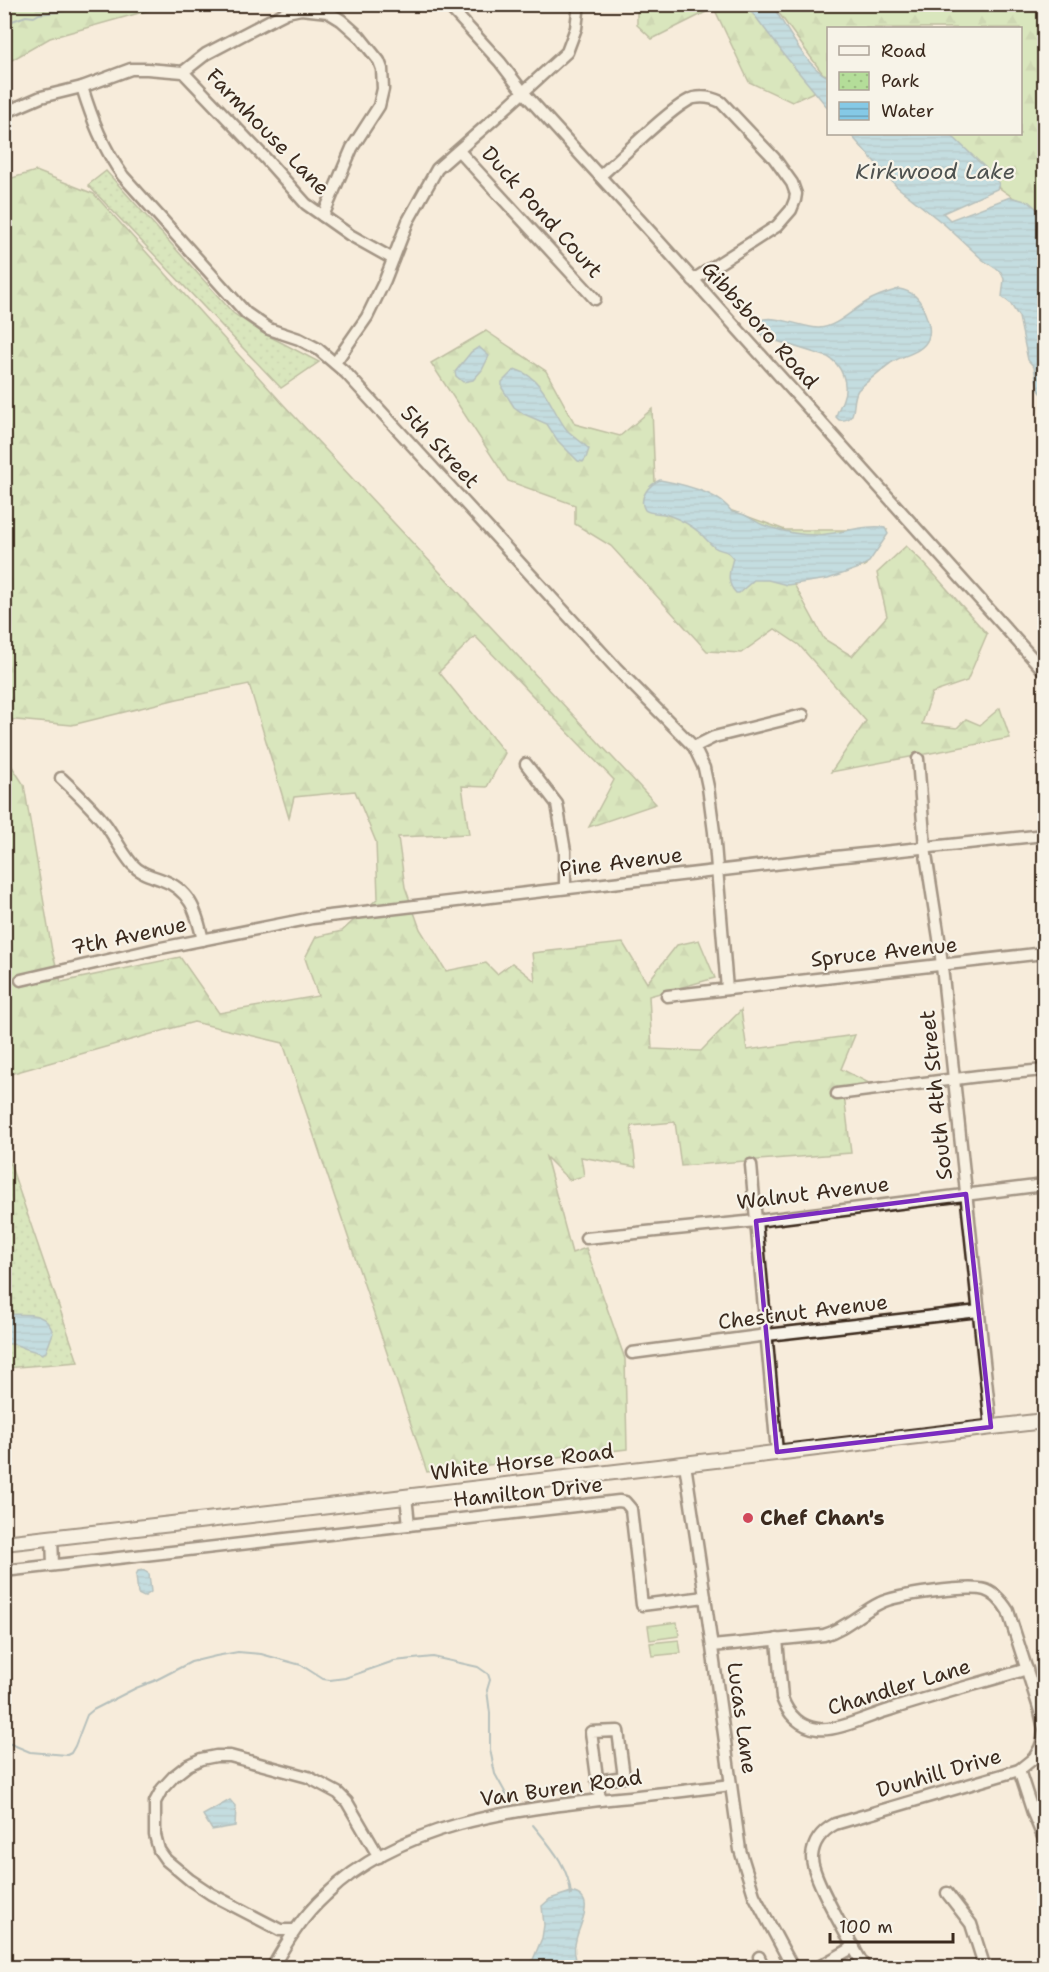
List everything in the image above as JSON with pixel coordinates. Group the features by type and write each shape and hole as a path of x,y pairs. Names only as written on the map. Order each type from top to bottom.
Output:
{"main road":[{"name":"White Horse Road","path":"4,1543 1044,1421"}],"street":[{"name":"Gibbsboro Road","path":"447,4 500,62 523,92 1044,671"},
{"path":"335,363 367,317 424,188 437,169 567,51 576,28 579,4"},
{"path":"183,72 206,54 287,12 301,9 328,12 359,36 379,61 382,69 383,89 379,106 352,148 323,216"},
{"name":"Farmhouse Lane","path":"4,112 41,97 82,87 131,69 183,72 306,204 350,235 393,259"},
{"name":"5th Street","path":"82,87 94,123 111,160 246,313 269,329 299,339 318,349 335,363 616,668 694,747 704,768 708,787 727,989"},
{"path":"600,176 676,109 694,98 721,102 774,158 792,183 796,194 791,210 777,226 693,280"},
{"name":"Duck Pond Court","path":"459,151 595,299"},
{"path":"694,747 714,737 802,715"},
{"name":"South 4th Street","path":"918,759 925,848 942,965 991,1427"},
{"path":"526,764 557,804 565,851 565,888"},
{"name":"7th Avenue","path":"21,980 203,940 196,911 186,896 169,882 139,872 87,802 61,778"},
{"name":"Pine Avenue","path":"203,940 312,918 1044,835"},
{"name":"Spruce Avenue","path":"667,996 1044,953"},
{"path":"837,1094 1044,1070"},
{"path":"751,1166 777,1452"},
{"name":"Walnut Avenue","path":"586,1238 756,1221 1044,1185"},
{"name":"Chestnut Avenue","path":"632,1353 979,1311"},
{"name":"Lucas Lane","path":"685,1464 740,1850 746,1874 759,1905 793,1968"},
{"path":"405,1496 409,1525"},
{"name":"Hamilton Drive","path":"4,1571 619,1501 626,1502 631,1509 642,1605 705,1597"},
{"path":"52,1537 53,1565"},
{"name":"Dunhill Drive","path":"712,1646 830,1633 887,1600 916,1595 986,1590 994,1595 1008,1611 1044,1729 1043,1739 1034,1758 1019,1770 835,1824 822,1833 813,1850 811,1859 815,1876 865,1968"},
{"name":"Chandler Lane","path":"777,1639 785,1706 795,1720 809,1727 826,1730 1027,1669"},
{"path":"597,1781 624,1777 618,1731 591,1732 597,1781 600,1800"},
{"path":"294,1930 280,1930 211,1894 166,1860 159,1850 155,1835 156,1802 162,1789 174,1776 188,1765 201,1759 230,1756 308,1777 338,1793 347,1802 379,1857"},
{"path":"1019,1770 1044,1839"},
{"name":"Van Buren Road","path":"272,1968 294,1930 327,1893 366,1864 415,1839 477,1819 544,1807 731,1785"},
{"path":"947,1893 972,1923 985,1968"},
{"path":"816,1968 854,1947"},
{"path":"759,1957 764,1968"}],"highlighted area":[{"path":"966,1194 991,1427 777,1452 756,1221"}],"green space":[{"path":"5,4 168,5 50,38 5,64"},
{"path":"637,5 754,5 816,91 792,102 749,82 714,8 652,39 637,25"},
{"path":"773,5 1044,5 1044,219 998,187 948,135 1022,135 1022,27 827,27 827,75 823,74"},
{"path":"36,171 94,194 282,403 656,804 589,827 614,780 475,636 439,672 505,753 487,787 462,786 469,834 398,837 405,887 420,929 446,971 486,963 497,974 512,963 535,981 532,953 623,943 647,983 677,945 699,940 715,978 649,996 652,1049 701,1051 741,1010 747,1050 855,1035 841,1069 873,1085 844,1095 851,1153 681,1166 675,1122 631,1126 636,1167 581,1157 584,1176 569,1180 546,1157 572,1253 586,1248 625,1359 627,1449 427,1472 283,1043 194,1022 5,1074 4,754 24,785 52,951 61,982 180,957 219,1013 318,996 305,958 316,937 342,931 378,898 376,842 355,791 294,797 289,818 249,684 72,725 5,719 5,180"},
{"path":"106,171 233,313 263,333 319,362 281,388 88,185"},
{"path":"486,331 546,371 575,424 620,436 652,409 655,483 785,530 887,530 865,566 794,584 824,639 852,656 887,616 877,573 906,546 987,634 967,681 932,693 922,724 957,728 966,719 980,725 1000,708 1010,738 831,772 866,721 799,645 775,629 741,653 707,651 611,546 575,524 575,505 508,481 431,363"},
{"path":"5,1149 78,1362 5,1368"},
{"path":"677,1622 679,1636 650,1640 648,1626"},
{"path":"679,1640 681,1653 652,1656 650,1643"}],"water":[{"name":"Kirkwood Lake","path":"744,5 772,5 804,55 827,76 827,107 786,57"},
{"name":"Kirkwood Lake","path":"851,135 951,135 995,177 999,184 997,189 943,213 950,220 1010,197 1029,202 1044,215 1044,397 1038,389 1034,367 1028,360 1019,317 1010,303 1002,297 1004,279 1001,272 983,260 945,225 896,186"},
{"path":"899,289 914,295 921,304 929,324 928,339 922,347 891,363 858,390 852,415 846,420 839,420 836,417 845,393 845,381 833,360 764,337 755,328 758,322 764,319 782,320 819,328 826,327 862,304"},
{"path":"479,347 489,356 482,370 473,380 463,382 455,372 471,352"},
{"path":"517,370 534,380 567,430 589,449 583,462 578,461 558,441 547,424 514,407 502,388 502,382"},
{"path":"660,480 700,490 719,500 732,512 784,531 816,535 879,527 885,528 888,534 869,562 859,568 828,579 787,585 768,580 754,580 736,593 729,580 733,558 729,553 714,547 681,520 645,510 643,501 646,492"},
{"path":"6,1314 35,1315 46,1320 53,1333 46,1352 42,1354 15,1344 6,1344 8,1330 4,1316"},
{"path":"143,1570 149,1574 151,1592 144,1597 138,1594 136,1575 138,1571"},
{"path":"230,1800 236,1807 235,1826 212,1830 203,1815"},
{"path":"571,1892 584,1900 585,1906 575,1947 579,1967 530,1967 542,1938 544,1925 542,1906 550,1899"}],"waterway":[{"path":"4,24 26,16 34,17 39,14 65,11 74,4"},
{"path":"4,1743 30,1752 67,1755 75,1746 87,1715 93,1710 191,1662 216,1656 238,1652 261,1654 301,1665 323,1679 330,1680 345,1678 394,1661 433,1657 478,1667 488,1674 490,1680 487,1690 490,1713 490,1749 495,1774 511,1803"},
{"path":"533,1825 563,1866 571,1895"}],"place":[{"name":"Chef Chan's","path":"748,1518"}]}
